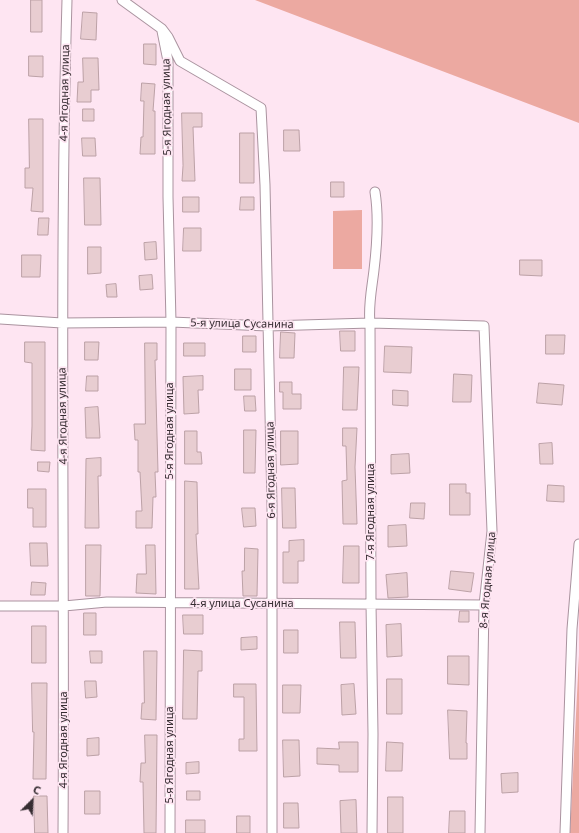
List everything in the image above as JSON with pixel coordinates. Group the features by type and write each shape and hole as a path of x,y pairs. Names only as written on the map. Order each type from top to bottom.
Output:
{"street":[{"name":"4-я Ягодная улица","path":"63,833 64,606 62,323 67,0"},
{"path":"122,0 162,29"},
{"name":"6-я Ягодная улица","path":"162,29 168,37 180,61 261,108 265,185 272,505 272,833"},
{"name":"5-я Ягодная улица","path":"162,29 168,61 168,197 171,322 169,604 170,833"},
{"name":"7-я Ягодная улица","path":"372,833 373,734 370,323 368,308 374,268 378,210 375,192"},
{"name":"5-я улица Сусанина","path":"0,319 62,323 171,322 268,326 370,323 484,326"},
{"name":"8-я Ягодная улица","path":"480,833 484,605 492,531 484,326"},
{"path":"565,833 572,629 579,544"},
{"name":"4-я улица Сусанина","path":"0,606 64,606 107,602 169,604 371,603 484,605"}],"shaded area":[{"path":"255,0 579,0 579,123"},
{"path":"362,210 362,269 333,269 333,211"},
{"path":"579,655 579,833 570,833"}],"building":[{"path":"31,0 42,0 42,32 31,32"},
{"path":"83,12 97,13 96,40 81,39"},
{"path":"144,44 156,44 156,65 144,64"},
{"path":"29,56 43,56 43,77 29,76"},
{"path":"83,58 98,58 99,90 91,90 91,102 77,102 78,82 83,82"},
{"path":"142,83 155,84 153,111 155,111 155,154 140,154 141,137 143,137 144,101 141,101"},
{"path":"83,109 94,109 94,121 83,121"},
{"path":"182,113 202,113 202,127 193,127 195,181 182,181"},
{"path":"29,119 43,119 43,212 31,211 33,188 25,188 25,168 29,168"},
{"path":"284,130 299,130 300,151 284,151"},
{"path":"240,133 254,133 254,183 240,183"},
{"path":"82,138 95,138 96,156 83,156"},
{"path":"84,178 100,178 101,225 85,225"},
{"path":"331,182 344,182 344,197 331,197"},
{"path":"183,197 199,197 199,212 183,212"},
{"path":"241,197 254,197 254,210 240,210"},
{"path":"39,218 49,218 48,235 38,235"},
{"path":"184,228 201,228 201,251 183,251"},
{"path":"156,242 157,259 145,260 144,243"},
{"path":"88,247 101,247 101,273 88,274"},
{"path":"22,255 41,255 40,277 22,277"},
{"path":"520,260 542,260 542,276 520,275"},
{"path":"152,275 153,289 140,290 139,276"},
{"path":"116,284 117,297 107,297 106,285"},
{"path":"340,331 355,331 355,351 341,351"},
{"path":"281,332 295,333 294,358 280,358"},
{"path":"546,335 565,335 564,354 546,354"},
{"path":"243,336 256,336 256,352 243,352"},
{"path":"25,342 45,342 45,451 31,450 32,363 25,362"},
{"path":"85,342 99,342 98,360 85,360"},
{"path":"145,343 157,343 157,360 155,360 158,472 155,472 156,497 153,497 152,528 136,528 136,511 142,511 140,472 138,472 138,440 135,440 134,424 145,424"},
{"path":"184,343 205,343 205,356 184,356"},
{"path":"385,346 412,347 411,373 384,372"},
{"path":"344,367 359,367 357,410 343,410"},
{"path":"235,369 251,369 251,390 235,390"},
{"path":"454,374 472,375 471,402 453,402"},
{"path":"87,376 98,376 98,391 86,391"},
{"path":"203,376 203,390 198,390 199,413 184,414 183,377"},
{"path":"280,382 292,382 292,394 301,394 301,409 283,409 283,392 280,392"},
{"path":"539,383 564,385 562,405 537,403"},
{"path":"393,390 408,391 408,406 393,405"},
{"path":"244,396 255,396 256,411 245,411"},
{"path":"98,407 100,438 86,438 85,408"},
{"path":"343,428 357,428 355,467 357,524 343,524 342,481 347,480 346,446 343,446"},
{"path":"244,430 256,430 255,473 244,473"},
{"path":"185,431 197,431 197,452 201,452 202,464 185,464"},
{"path":"281,431 298,431 298,464 281,465"},
{"path":"552,443 553,464 540,464 539,444"},
{"path":"409,454 410,473 391,474 391,455"},
{"path":"101,458 101,476 98,476 99,528 85,528 86,459"},
{"path":"38,462 50,462 49,472 38,471"},
{"path":"185,481 197,482 198,534 196,534 199,589 185,589"},
{"path":"450,484 466,484 466,493 470,493 470,515 450,515"},
{"path":"548,485 564,486 564,502 547,501"},
{"path":"282,488 295,488 296,528 283,528"},
{"path":"28,489 46,489 46,527 33,527 33,508 28,508"},
{"path":"411,503 425,503 424,519 410,518"},
{"path":"242,508 255,508 256,526 244,527"},
{"path":"406,525 407,546 388,547 388,526"},
{"path":"304,540 304,561 298,561 298,583 283,583 283,552 289,552 289,541"},
{"path":"30,543 47,543 48,566 31,566"},
{"path":"86,545 101,545 100,596 86,596"},
{"path":"146,545 155,545 156,594 136,593 137,574 146,574"},
{"path":"344,546 359,546 359,583 343,583"},
{"path":"245,548 258,549 257,596 243,596 242,571 244,571"},
{"path":"451,571 474,573 471,592 449,589"},
{"path":"407,573 408,597 388,598 386,575"},
{"path":"32,582 46,583 45,595 31,595"},
{"path":"460,611 469,611 469,622 459,622"},
{"path":"84,613 96,613 96,635 84,635"},
{"path":"183,615 203,615 203,634 184,634"},
{"path":"340,622 355,622 356,658 341,658"},
{"path":"401,624 402,656 387,657 386,625"},
{"path":"32,626 46,626 46,663 32,663"},
{"path":"284,630 298,630 298,653 284,653"},
{"path":"257,637 257,649 241,650 241,638"},
{"path":"184,650 202,651 202,671 198,671 197,719 183,719"},
{"path":"90,651 102,651 102,663 91,663"},
{"path":"144,651 157,651 156,720 141,719 142,703 144,703"},
{"path":"448,656 469,656 469,685 448,684"},
{"path":"387,679 402,679 402,714 387,714"},
{"path":"85,681 96,681 97,697 86,698"},
{"path":"32,683 47,683 46,779 33,779 34,732"},
{"path":"234,684 256,684 257,751 239,751 239,739 244,739 244,697 234,697"},
{"path":"354,684 356,714 342,715 341,685"},
{"path":"283,685 301,685 300,713 283,713"},
{"path":"448,710 467,711 467,759 450,759"},
{"path":"145,735 157,735 156,833 144,833 143,782 140,782 141,763 145,763"},
{"path":"99,738 99,755 87,756 87,739"},
{"path":"283,740 299,740 300,776 284,777"},
{"path":"339,742 358,742 358,772 339,772 339,765 317,764 317,748 339,749"},
{"path":"387,742 403,743 402,771 386,771"},
{"path":"199,762 199,773 186,774 186,763"},
{"path":"518,773 518,792 502,793 501,774"},
{"path":"85,791 100,791 100,814 85,814"},
{"path":"187,791 200,791 200,800 187,800"},
{"path":"34,796 47,796 48,833 35,833"},
{"path":"388,797 403,797 403,833 388,833"},
{"path":"356,800 357,833 341,833 340,801"},
{"path":"284,803 298,803 299,828 284,828"},
{"path":"450,811 465,811 465,833 449,833"},
{"path":"237,816 250,816 250,833 237,833"},
{"path":"186,820 205,820 205,833 186,833"}]}
